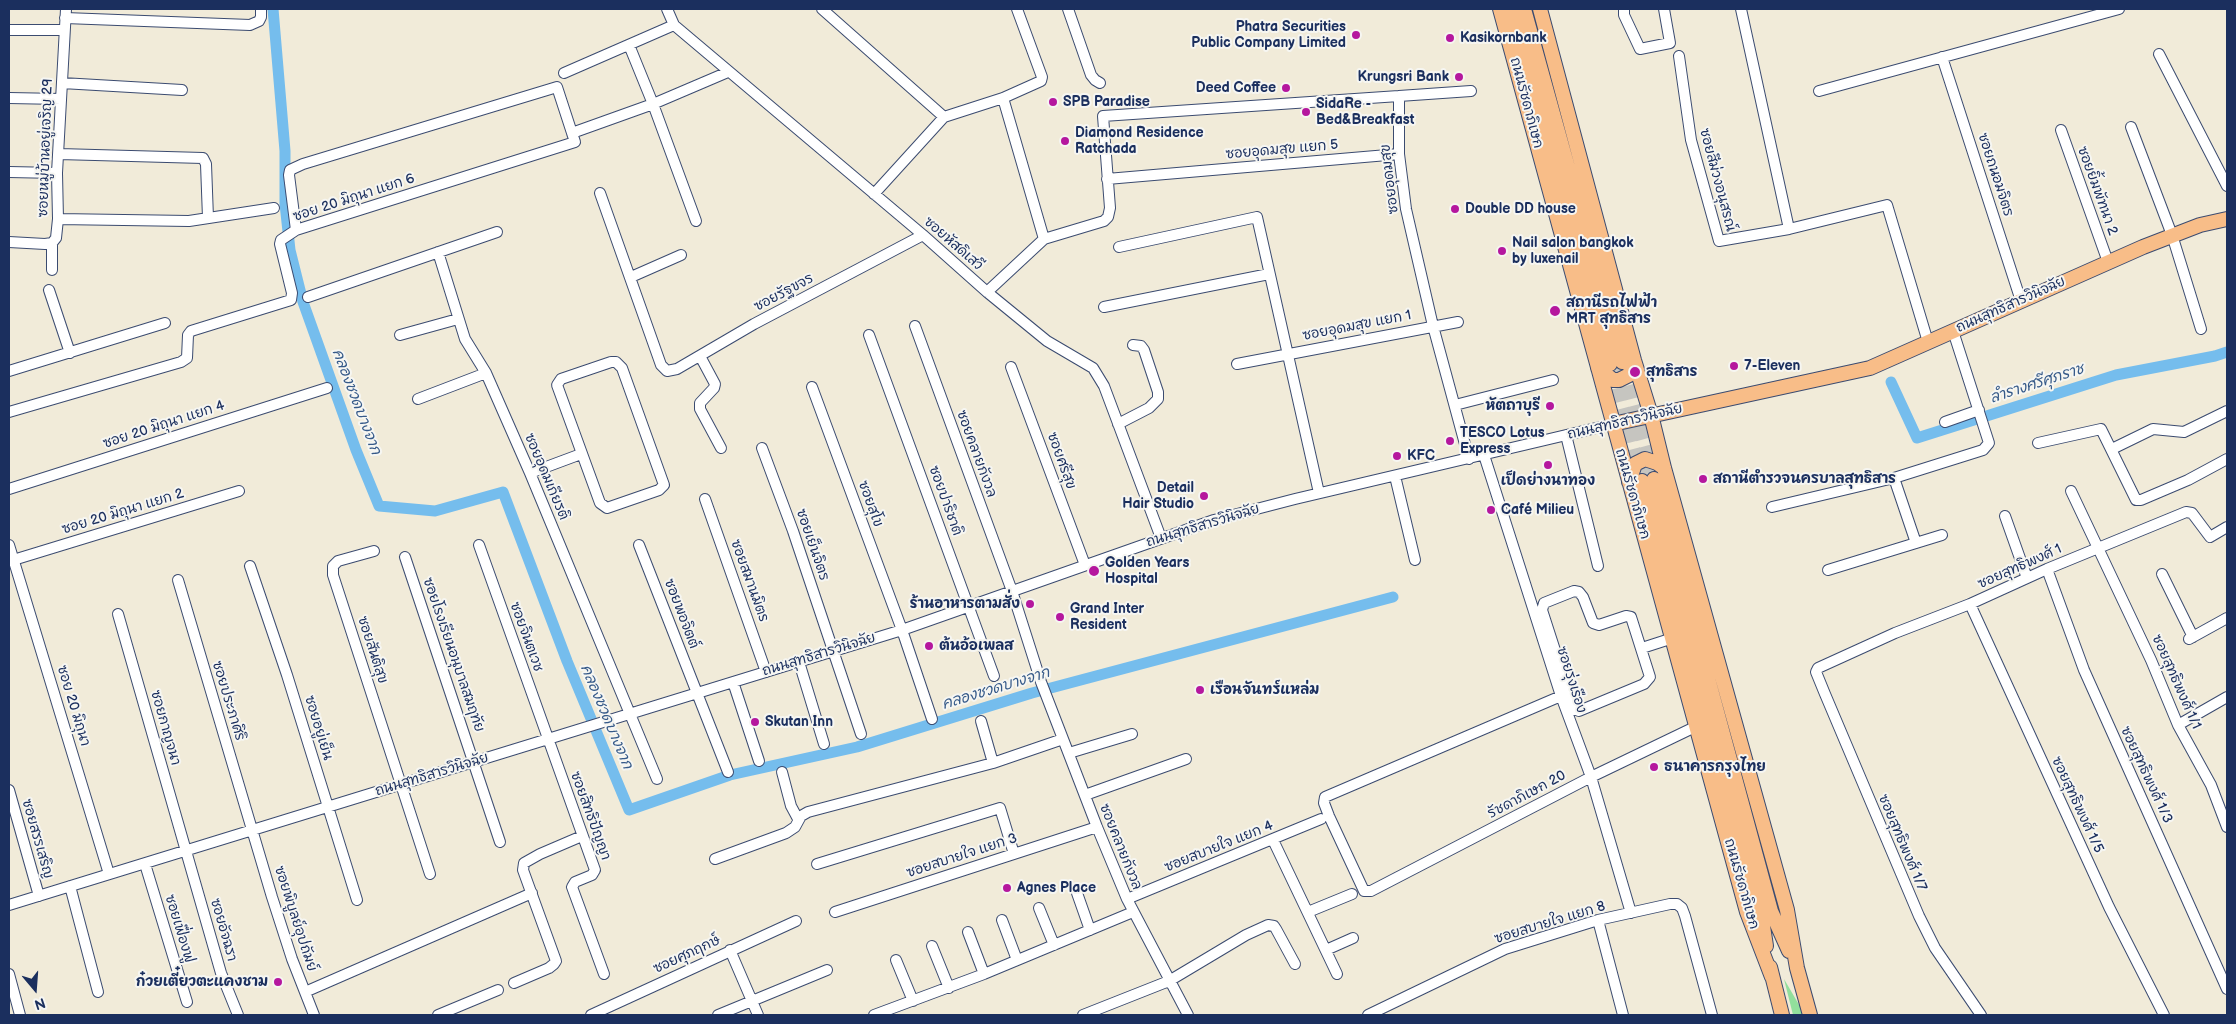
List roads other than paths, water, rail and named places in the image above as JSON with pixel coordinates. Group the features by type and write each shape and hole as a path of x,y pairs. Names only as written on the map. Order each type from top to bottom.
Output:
{"main road":[{"name":"ถนนรัชดาภิเษก","path":"1500,9 1616,364 1652,415 1664,468 1788,910 1797,968 1810,1015"},
{"name":"ถนนรัชดาภิเษก","path":"1513,9 1616,364"},
{"name":"ถนนรัชดาภิเษก","path":"1524,9 1616,364"},
{"name":"ถนนรัชดาภิเษก","path":"1540,9 1616,364 1613,424 1642,481 1771,911 1797,968"},
{"name":"ถนนสุทธิสารวินิจฉัย","path":"1613,424 1870,368 2172,235 2227,219"},
{"path":"1642,481 1635,464 1645,459 1657,463 1664,468"},
{"name":"ถนนรัชดาภิเษก","path":"1642,481 1673,638 1747,912 1772,977"},
{"name":"ถนนรัชดาภิเษก","path":"1642,481 1761,913 1772,977 1782,1015"}],"street":[{"path":"66,14 250,25 259,21 261,9"},
{"name":"ซอยหัสดิเสวี","path":"667,9 674,25 923,235 987,292 1047,341 1093,368 1100,377 1161,538"},
{"path":"822,9 944,117"},
{"path":"874,194 944,117 1003,98 1036,84 1042,77 1017,9"},
{"path":"1068,9 1091,75 1100,82"},
{"path":"1621,13 1640,49 1670,43 1664,9"},
{"path":"1741,9 1789,229"},
{"path":"1818,91 2116,9"},
{"name":"ซอยหมู่บ้านอยู่เจริญ 29","path":"52,270 52,243 56,238 58,219 57,174 66,14"},
{"path":"564,73 674,25"},
{"path":"9,30 64,30"},
{"path":"629,46 653,104 696,221"},
{"path":"2159,54 2227,186"},
{"name":"ซอยสีม่วงอนุสรณ์","path":"1679,56 1691,140 1719,241 1789,229 1887,205 1928,342"},
{"name":"ซอยถนอมจิตร","path":"1942,58 2021,301"},
{"name":"ซอย 20 มิถุนา แยก 6","path":"9,412 181,362 188,358 188,335 191,331 291,300 292,293 281,250 281,240 295,230 575,142 572,133 653,104 728,72"},
{"path":"62,83 182,90"},
{"path":"295,230 289,175 290,170 296,166 557,87 572,133"},
{"path":"987,292 1044,239 1104,222 1108,217 1110,208 1103,116 1471,91"},
{"name":"ซอยอุดมสุข","path":"1399,96 1399,154 1406,209 1433,326 1469,459"},
{"path":"9,98 61,99"},
{"path":"1003,98 1044,239"},
{"path":"2131,127 2172,235 2201,329"},
{"name":"ซอยยิ้มพัทนา 2","path":"2061,130 2108,262"},
{"path":"59,154 204,158 206,164 208,218"},
{"name":"ซอยอุดมสุข แยก 5","path":"1108,179 1399,154"},
{"path":"9,172 57,174"},
{"path":"600,193 631,277 681,255"},
{"path":"58,219 184,221 274,208"},
{"path":"1119,247 1254,216 1258,220 1286,354 1319,493"},
{"path":"308,297 497,232"},
{"name":"ซอยรัฐขจร","path":"631,277 661,364 667,371 671,372 754,324 923,235"},
{"path":"9,242 52,243"},
{"name":"ซอยอุดมเกียรติ","path":"438,252 458,319 470,349 486,372 530,473 657,779"},
{"path":"1104,307 1269,274"},
{"path":"49,290 70,353"},
{"path":"400,335 458,319"},
{"name":"ซอยอุดมสุข แยก 1","path":"1237,364 1458,322"},
{"path":"9,371 165,323"},
{"name":"ซอยคลายกังวล","path":"915,326 1012,591 1041,682 1097,827 1133,912 1188,1015"},
{"path":"1772,507 1894,478 1983,450 1989,443 1953,331"},
{"name":"ซอยปาริชาติ","path":"869,336 994,676"},
{"path":"1118,424 1148,408 1158,399 1158,392 1144,350 1141,346 1133,345"},
{"path":"700,356 715,384 714,388 700,403 700,409 721,448"},
{"path":"616,362 622,368 664,480 664,485 659,490 611,508 604,506 600,503 581,454 557,383 561,379 616,362"},
{"name":"ซอยศรีสุข","path":"1011,366 1085,565"},
{"path":"418,400 486,372"},
{"path":"1455,404 1553,380"},
{"name":"ซอยสุโข","path":"812,387 902,630 932,719"},
{"name":"ซอย 20 มิถุนา แยก 4","path":"9,489 327,388"},
{"path":"2112,449 2153,429 2184,432 2227,411"},
{"path":"1945,422 1980,412"},
{"name":"ถนนสุทธิสารวินิจฉัย","path":"9,905 902,630 1161,538 1234,515 1319,493 1613,424"},
{"path":"2038,442 2101,429 2136,500 2141,500 2188,480 2227,459"},
{"path":"1566,435 1598,566"},
{"name":"ซอยเย็นจิตร","path":"762,448 834,651 861,734"},
{"path":"530,473 581,454"},
{"name":"ซอยรุ่งเรือง","path":"1484,455 1561,696 1590,777 1631,913"},
{"path":"1395,476 1415,560"},
{"path":"1894,478 1916,543"},
{"name":"ซอย 20 มิถุนา แยก 2","path":"12,561 240,491"},
{"name":"ซอยสุทธิพงศ์ 1/1","path":"2071,491 2152,660 2178,725 2211,785 2227,827"},
{"name":"ซอยสมานมิตร","path":"705,499 766,672"},
{"name":"ซอยสุทธิพงศ์ 1","path":"1816,672 1818,668 1895,633 1970,604 2047,569 2186,512 2192,513 2210,537 2227,527"},
{"path":"2004,516 2027,578"},
{"path":"1828,570 1942,535"},
{"name":"ซอย 20 มิถุนา","path":"9,545 12,561 109,874"},
{"name":"ซอยจินตเวช","path":"479,545 548,739"},
{"name":"ซอยพอจิตต์","path":"639,545 728,772"},
{"name":"ซอยสันติสุข","path":"374,551 338,561 333,566 333,574 401,784"},
{"name":"ซอยโรงเรียนอนุบาลสมฤทัย","path":"405,557 475,762 500,842"},
{"name":"ซอยอยู่เย็น","path":"250,566 287,674 357,900"},
{"name":"ซอยสุทธิพงศ์ 1/3","path":"2047,569 2084,670 2227,989"},
{"path":"2162,574 2190,638 2227,618"},
{"name":"ซอยประภาศิริ","path":"178,580 252,830"},
{"path":"1579,592 1594,623 1600,625 1626,616 1632,617 1642,648 1650,677 1648,681 1582,710 1574,709 1542,606 1544,603 1567,594 1579,592"},
{"name":"ซอยสุทธิพงศ์ 1/5","path":"1970,604 2109,908 2164,1015"},
{"name":"ซอยกาญจนา","path":"118,614 185,851"},
{"path":"1642,648 1673,638"},
{"path":"798,662 824,744"},
{"name":"ซอยสุทธิพงศ์ 1/7","path":"1816,672 1934,948 1981,1015"},
{"path":"733,682 760,760"},
{"name":"รัชดาภิเษก 20","path":"1561,696 1325,797 1324,803 1360,888 1367,892 1371,891 1590,777 1697,726"},
{"path":"2178,725 2227,696"},
{"path":"980,721 993,763"},
{"path":"1069,754 1132,734"},
{"name":"ซอยสิทธิปัญญา","path":"548,739 595,873 575,882 572,887 604,974"},
{"path":"715,859 786,833 795,827 798,819 808,812 993,763 1063,739"},
{"path":"1085,794 1186,759"},
{"path":"782,772 791,806 798,819"},
{"path":"401,784 430,874"},
{"name":"ซอยสรรเสริญ","path":"9,790 39,896"},
{"path":"817,864 1000,808 1014,854"},
{"name":"ซอยสบายใจ แยก 4","path":"1127,899 1322,819"},
{"name":"ซอยสบายใจ แยก 3","path":"835,912 1097,827"},
{"name":"ซอยพิบูลย์อุปถัมย์","path":"252,830 284,932 314,1015"},
{"path":"514,983 549,968 556,961 523,870 524,863 582,836"},
{"path":"1274,840 1337,974"},
{"name":"ซอยอัจฉรา","path":"185,851 221,973 238,1015"},
{"name":"ซอยเฟื่องฟู","path":"145,864 188,1002"},
{"path":"70,886 98,992"},
{"path":"305,992 532,893"},
{"path":"1077,893 1090,930"},
{"path":"1308,912 1352,894"},
{"name":"ซอยสบายใจ แยก 8","path":"1368,1015 1505,949 1598,920 1677,904 1682,908 1685,916 1712,1015"},
{"path":"1039,908 1054,945"},
{"path":"874,1015 949,988 1133,912"},
{"path":"1002,920 1017,960"},
{"path":"1598,920 1622,1015"},
{"name":"ซอยศุภฤกษ์","path":"591,1015 607,1012 730,950 796,921"},
{"path":"1082,1015 1169,981 1246,935 1268,925 1274,926 1295,964"},
{"path":"968,932 984,974"},
{"path":"1326,950 1353,938"},
{"path":"932,946 949,988"},
{"path":"730,950 758,1015"},
{"path":"896,960 913,1001"},
{"path":"718,1015 827,970"},
{"path":"9,974 20,1015"},
{"path":"438,1015 498,990"}],"waterway":[{"name":"คลองชวดบางจาก","path":"273,9 285,151 285,204 290,250 303,302 356,450 379,506 435,511 503,492 567,661 629,810 730,775 857,747 1032,693 1393,597"},
{"name":"ลำรางศรีศุภราช","path":"1891,382 1917,438 2116,375 2227,352"}],"tunnel":[{"path":"1623,365 1654,479"},
{"path":"1611,368 1642,481"}],"place":[{"name":"Phatra Securities Public Company Limited","path":"1356,35"},
{"name":"Kasikornbank","path":"1450,38"},
{"name":"Krungsri Bank","path":"1459,77"},
{"name":"Deed Coffee","path":"1286,88"},
{"name":"SPB Paradise","path":"1053,102"},
{"name":"SidaRe - Bed&Breakfast","path":"1306,112"},
{"name":"Diamond Residence Ratchada","path":"1065,141"},
{"name":"Double DD house","path":"1455,209"},
{"name":"Nail salon bangkok by luxenail","path":"1502,251"},
{"name":"สถานีรถไฟฟ้า MRT สุทธิสาร","path":"1555,311"},
{"name":"7-Eleven","path":"1734,366"},
{"name":"สุทธิสาร","path":"1635,372"},
{"name":"หัตถาบุรี","path":"1550,406"},
{"name":"TESCO Lotus Express","path":"1450,441"},
{"name":"KFC","path":"1397,456"},
{"name":"เป็ดย่างนาทอง","path":"1548,465"},
{"name":"สถานีตำรวจนครบาลสุทธิสาร","path":"1703,479"},
{"name":"Detail Hair Studio","path":"1204,496"},
{"name":"Café Milieu","path":"1491,510"},
{"name":"Golden Years Hospital","path":"1094,571"},
{"name":"ร้านอาหารตามสั่ง","path":"1030,604"},
{"name":"Grand Inter Resident","path":"1060,617"},
{"name":"ต้นอ้อเพลส","path":"929,646"},
{"name":"เรือนจันทร์แหล่ม","path":"1200,690"},
{"name":"Skutan Inn","path":"755,722"},
{"name":"ธนาคารกรุงไทย","path":"1654,767"},
{"name":"Agnes Place","path":"1007,888"},
{"name":"ก๋วยเตี๋ยวตะแคงชาม","path":"278,982"}]}
